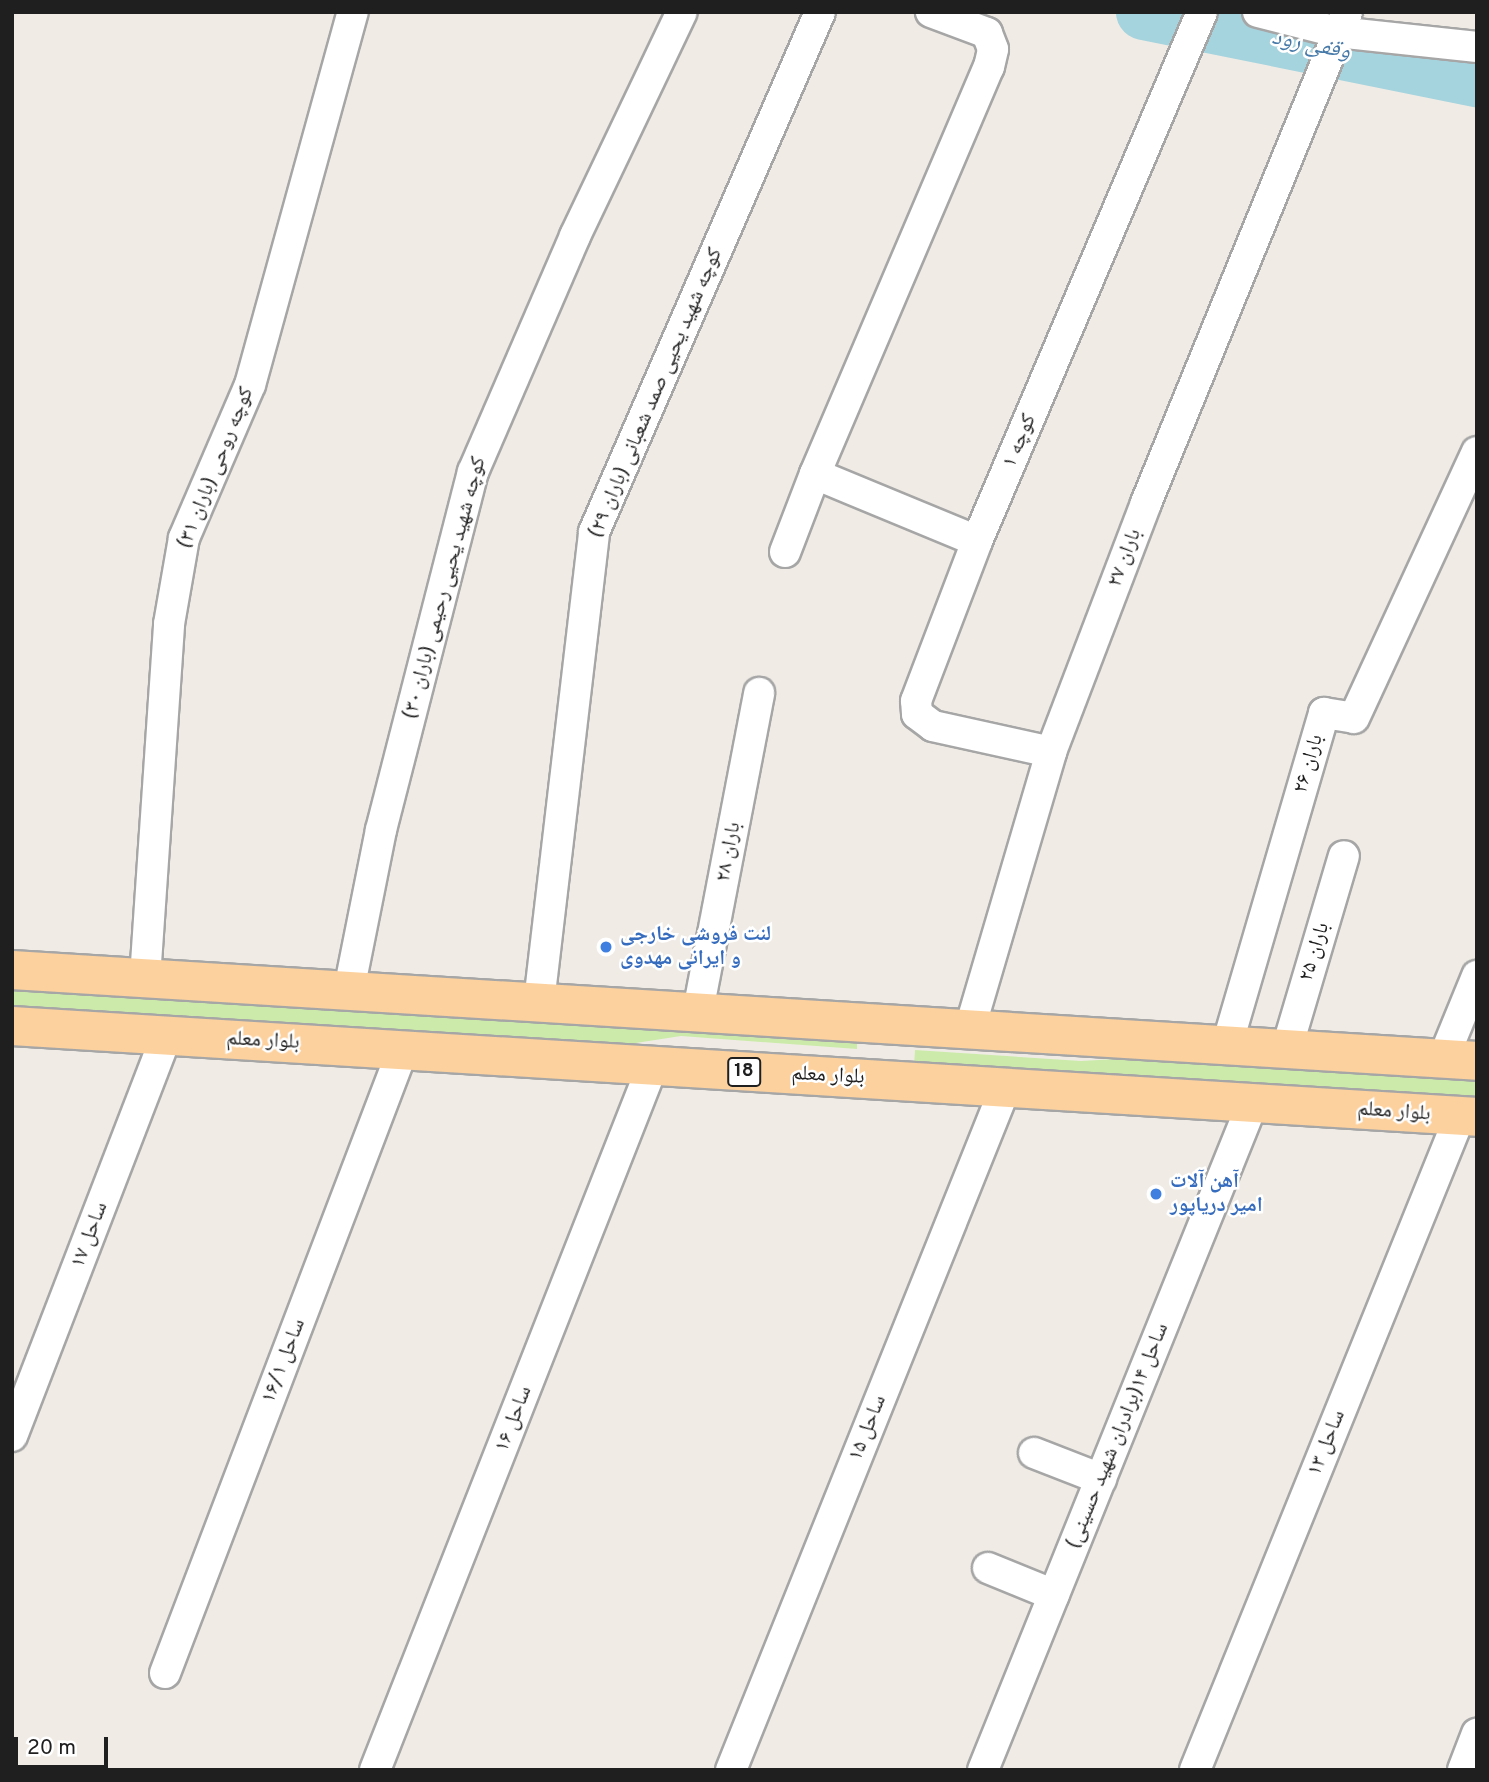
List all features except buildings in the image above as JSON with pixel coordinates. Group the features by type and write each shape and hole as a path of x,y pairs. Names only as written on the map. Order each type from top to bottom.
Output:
{"main road":[{"path":"12,970 1460,1060"},
{"name":"بلوار معلم","path":"12,1026 1468,1116"}],"street":[{"name":"کوچه روحی (باران ۳۱)","path":"145,978 169,624 184,538 250,385 354,12"},
{"name":"کوچه شهید یحیی رحیمی (باران ۳۰)","path":"349,990 381,830 473,472 575,236 682,12"},
{"name":"کوچه شهید یحیی صمد شعبانی (باران ۲۹)","path":"540,1002 594,532 820,12"},
{"path":"785,552 815,474 989,66 993,49 987,33 931,12"},
{"name":"کوچه ۱","path":"1051,752 933,726 917,714 916,701 977,541 1202,12"},
{"path":"1258,12 1342,22 1477,47"},
{"name":"باران ۲۷","path":"970,1028 1051,752 1146,503 1342,22"},
{"name":"باران ۲۶","path":"1227,1045 1324,713 1354,718 1477,452"},
{"path":"815,474 977,541"},
{"name":"باران ۲۸","path":"698,1011 759,693"},
{"name":"باران ۲۵","path":"1287,1048 1344,856"},
{"path":"1460,1060 1477,976"},
{"name":"ساحل ۱۷","path":"12,1436 167,1035"},
{"name":"ساحل ۱۶/۱","path":"165,1673 403,1049"},
{"name":"ساحل ۱۶","path":"375,1770 652,1067"},
{"name":"ساحل ۱۵","path":"731,1770 1006,1086"},
{"name":"ساحل ۱۴(برادران شهید حسینی)","path":"983,1770 1253,1102"},
{"name":"ساحل ۱۳","path":"1195,1770 1468,1116"},
{"path":"1034,1453 1101,1479"},
{"path":"988,1568 1054,1595"},
{"path":"1463,1770 1477,1734"}],"green space":[{"path":"12,983 857,1033 857,1049 681,1036 610,1047 12,1009"},
{"path":"915,1050 1081,1061 1168,1056 1477,1076 1477,1101 914,1066"}],"waterway":[{"name":"وقفی رود","path":"1144,12 1477,79"}],"place":[{"name":"لنت فروشی خارجی و ایرانی مهدوی","path":"606,947"},
{"name":"آهن آلات امیر دریاپور","path":"1156,1194"}]}
